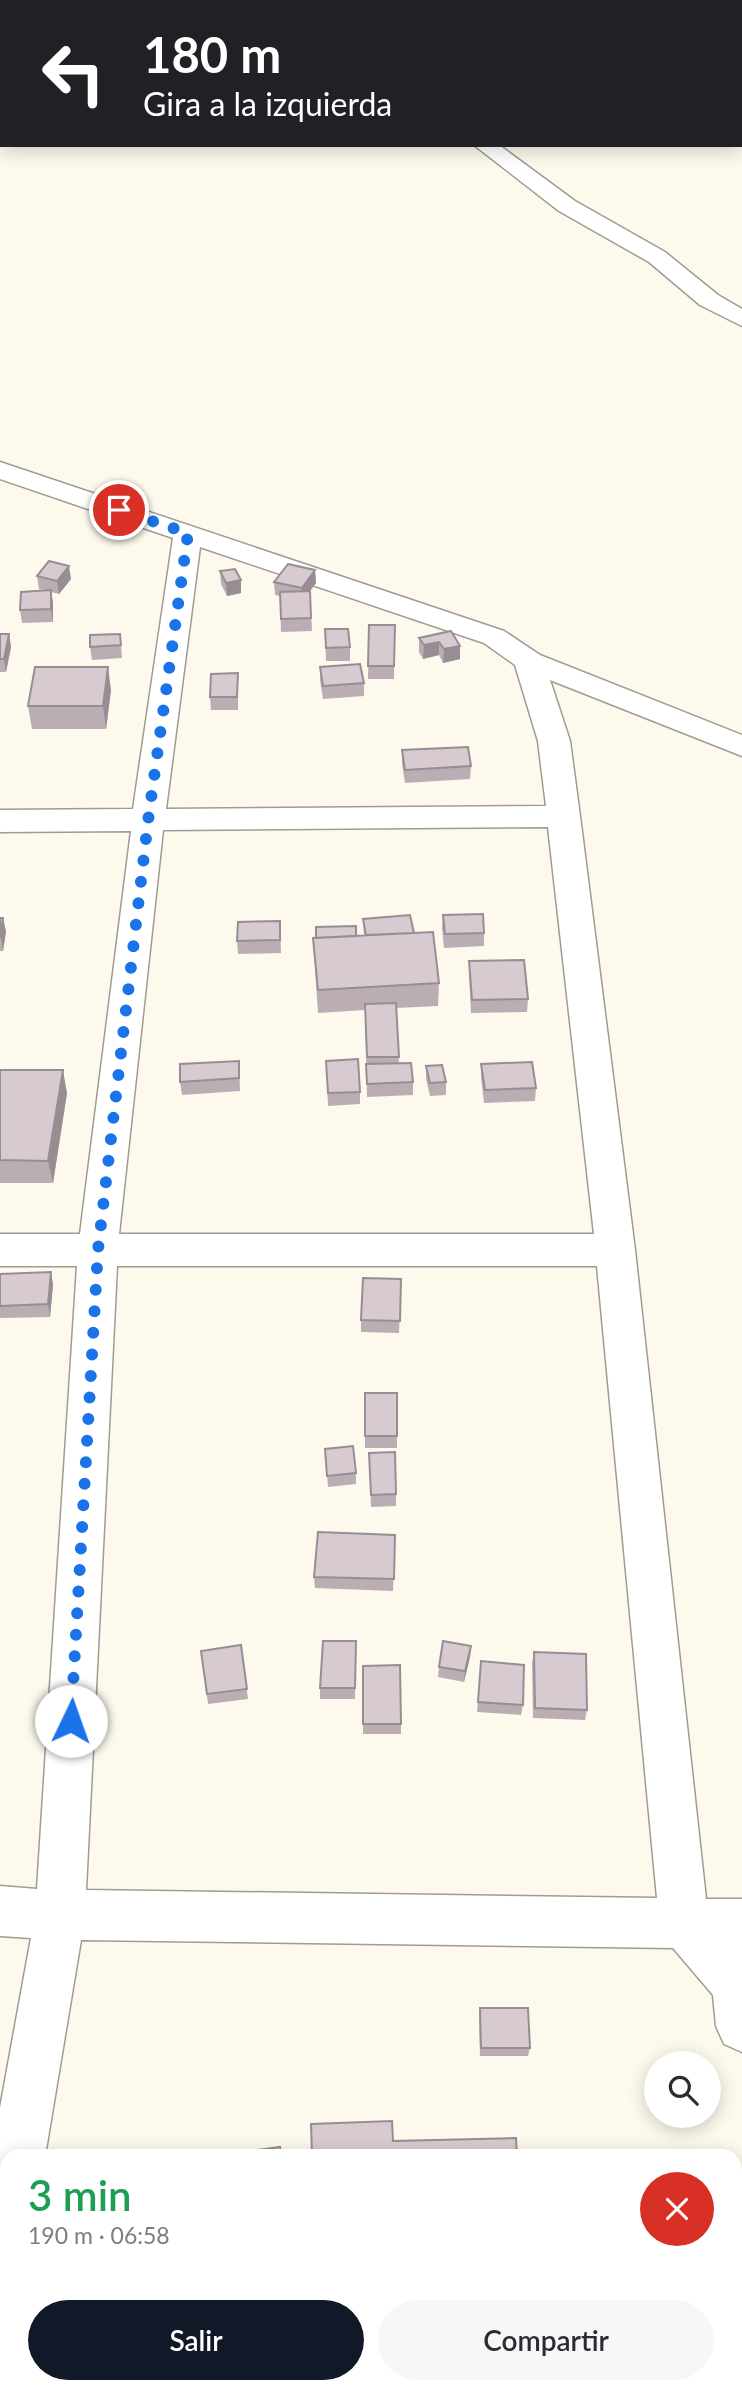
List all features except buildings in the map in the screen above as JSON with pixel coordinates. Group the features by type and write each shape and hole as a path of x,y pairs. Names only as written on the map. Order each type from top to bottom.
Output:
{"street":[{"path":"488,147 567,206 657,257 709,300 742,318"},
{"path":"0,470 494,637 529,661 742,746"},
{"path":"0,500 74,495"},
{"path":"19,2149 60,1915 98,1250 148,821 188,533"},
{"path":"529,661 554,740 564,816 615,1250 684,1923 737,1984 742,2026"},
{"path":"0,821 564,816"},
{"path":"0,1250 615,1250"},
{"path":"0,1911 60,1915 742,1924"}],"route":[{"path":"71,1721 98,1250 148,821 188,533 119,510"}]}
